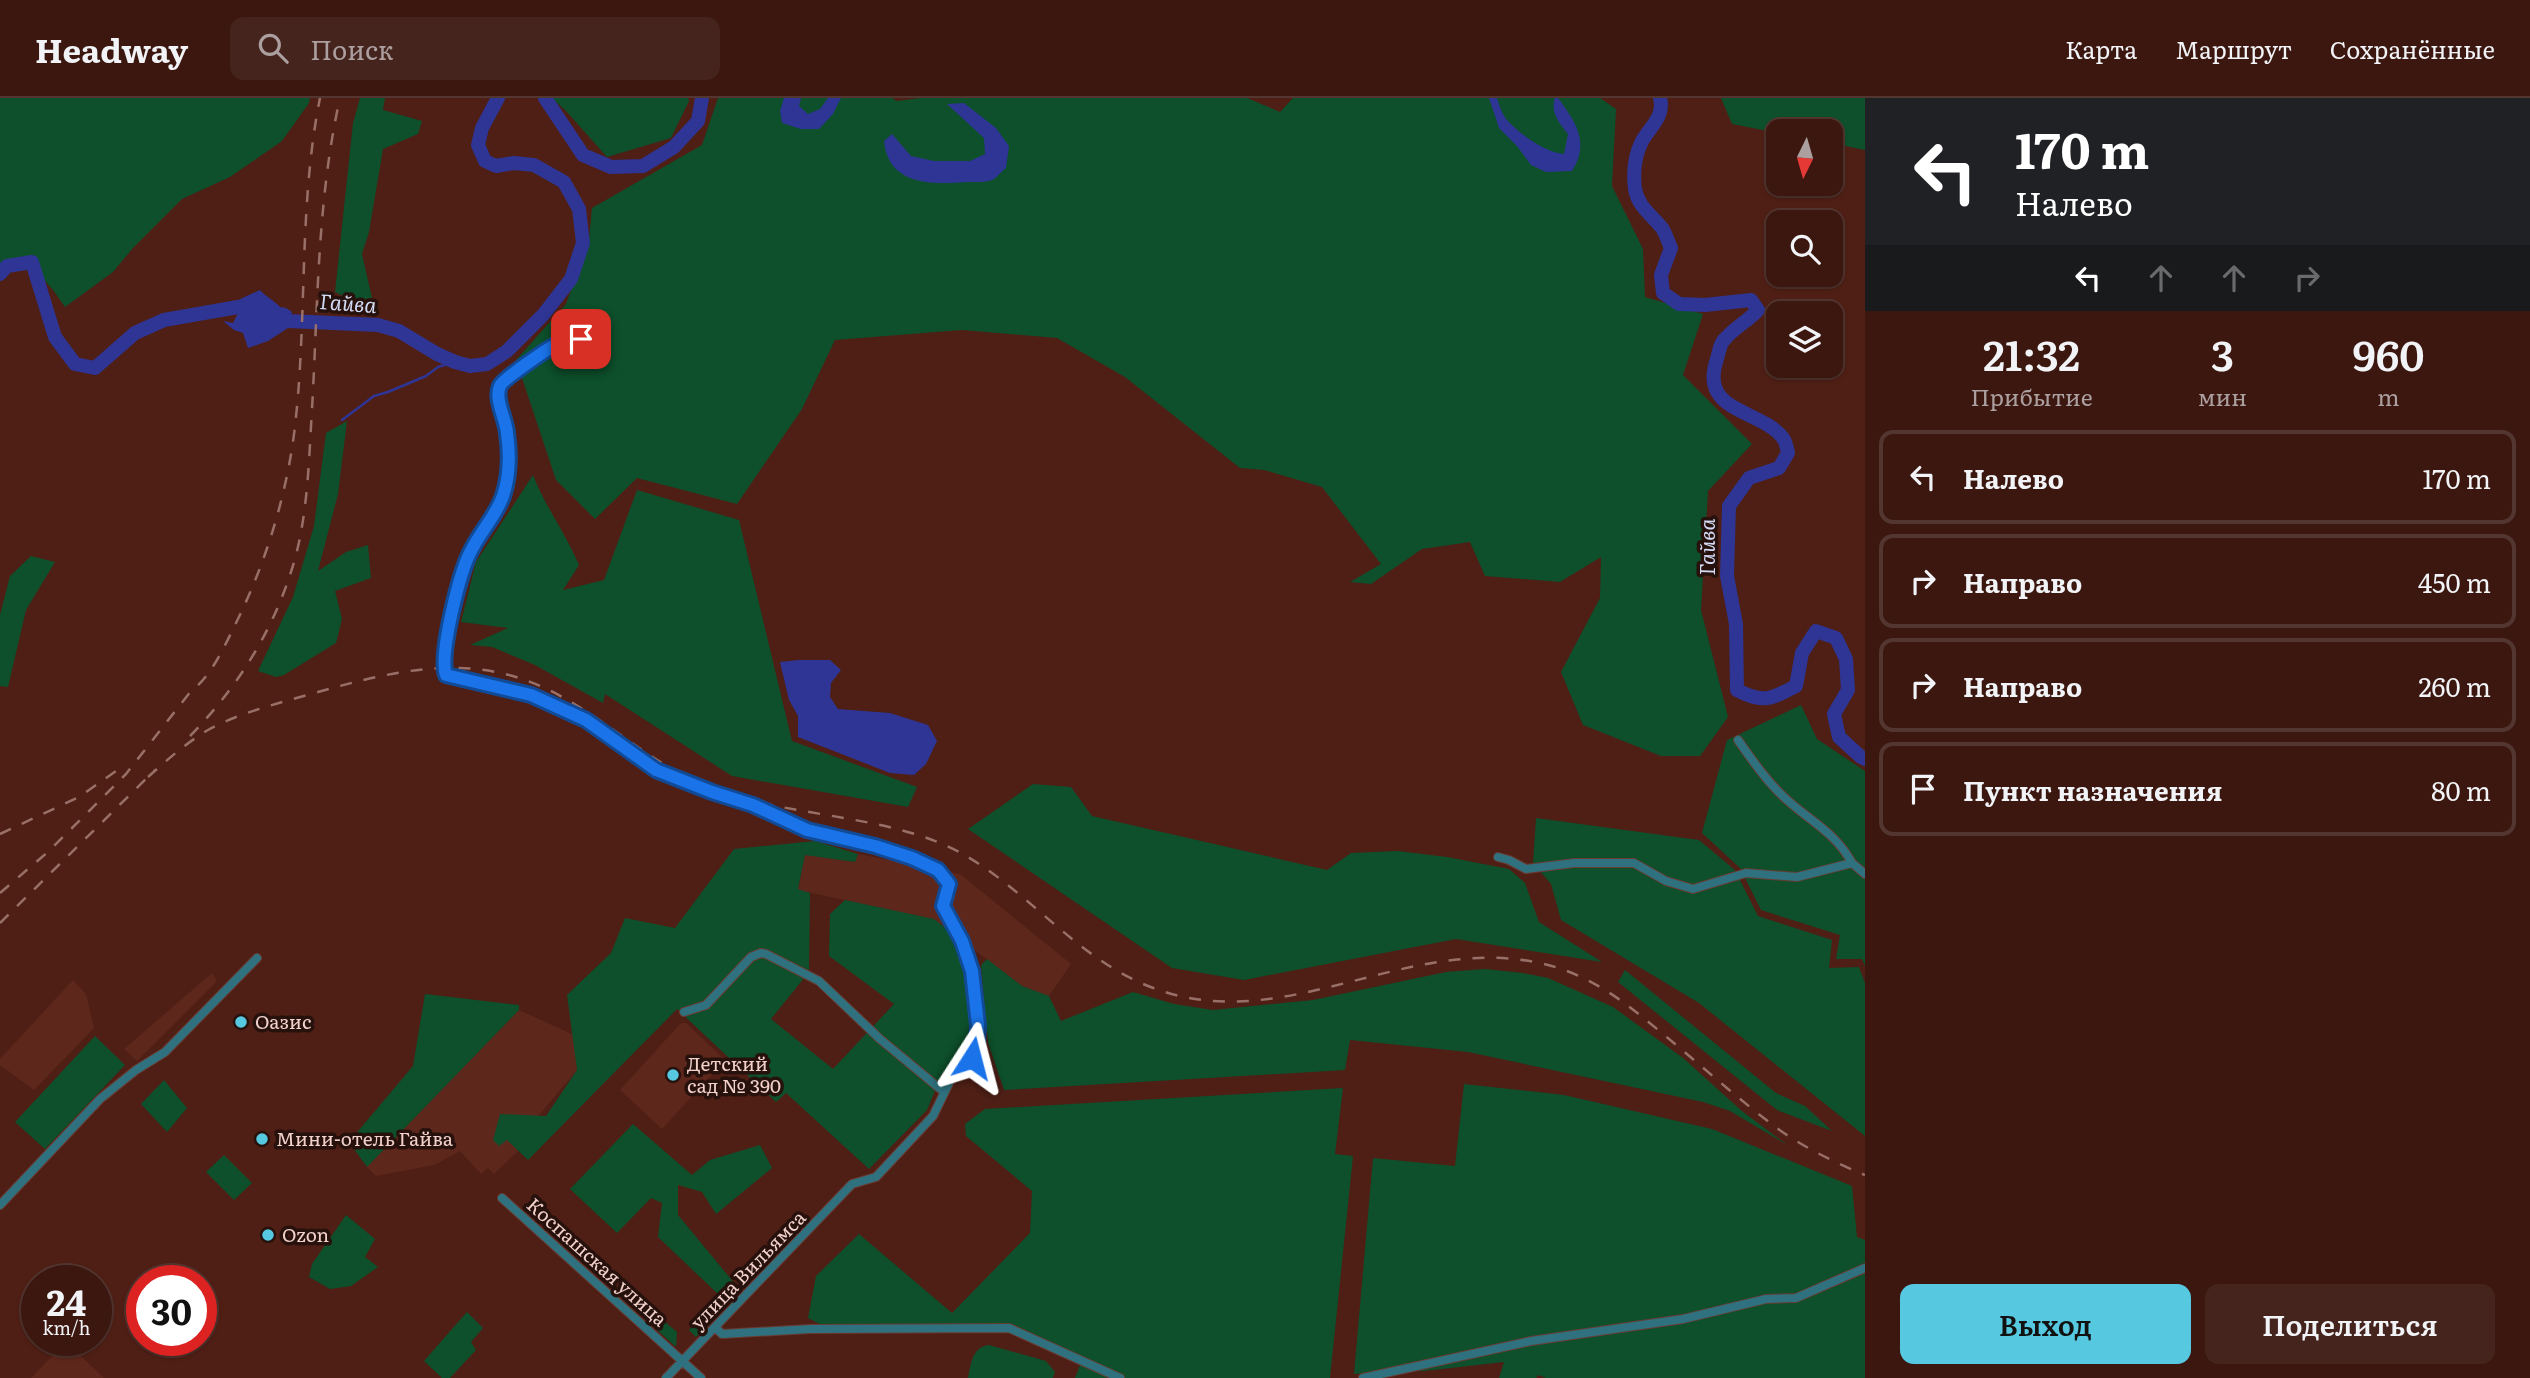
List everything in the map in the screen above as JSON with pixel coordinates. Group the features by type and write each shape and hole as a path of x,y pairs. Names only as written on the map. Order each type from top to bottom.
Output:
{"street":[{"path":"593,342 568,340 556,345 506,378 500,386 499,396 507,430 509,456 506,483 496,510 466,562 451,618 444,671 450,677 531,695 572,713 656,770 753,805 807,830 875,846 938,870 949,884 943,906 962,941 972,971 978,1025 977,1045 972,1058 950,1081 944,1092 880,1039 819,981 761,953 751,957 706,1004 684,1012"},
{"path":"1738,740 1786,799 1843,846 1852,863 1865,874"},
{"path":"1498,857 1526,869 1574,863 1634,863 1666,881 1693,888 1746,873 1797,877 1852,863"},
{"path":"0,1205 100,1099 136,1070 165,1052 257,958"},
{"name":"улица Вильямса","path":"666,1378 852,1184 876,1177 933,1116 944,1092"},
{"name":"Коспашская улица","path":"502,1198 701,1378"},
{"path":"1363,1378 1531,1341 1683,1319 1766,1299 1796,1298 1865,1268"},
{"path":"715,1327 722,1334 810,1329 1009,1328 1120,1378"}],"shaded area":[{"path":"784,98 801,98 799,106 808,114 820,109 828,98 841,98 833,114 819,129 801,129 782,123 780,111"},
{"path":"1489,98 1497,98 1506,119 1525,136 1548,150 1564,154 1568,134 1555,113 1555,98 1558,98 1579,133 1580,151 1572,171 1546,172 1531,165 1499,128"},
{"path":"964,103 996,128 1009,146 1006,168 996,178 980,182 926,182 902,174 887,156 884,141 892,134 911,156 934,161 970,161 985,154 984,138 947,104"},
{"path":"260,290 280,307 292,312 288,328 268,341 248,348 243,333 223,321 233,323 238,313 238,300"},
{"path":"830,660 841,670 831,683 830,697 838,709 890,713 928,725 937,741 926,764 914,775 890,773 798,737 798,716 789,700 780,662"},
{"path":"858,854 960,874 1071,964 1049,996 1022,986 934,919 798,890 805,855 855,862"},
{"path":"212,973 217,981 137,1061 124,1049"},
{"path":"73,980 86,994 94,1028 34,1090 0,1065 0,1059"},
{"path":"519,1010 574,1035 577,1070 534,1121 518,1151 494,1174 488,1168 481,1174 460,1151 434,1165 376,1176 367,1167"},
{"name":"Детский сад № 390","path":"681,1023 686,1023 725,1060 662,1129 620,1090"},
{"path":"52,1356 81,1356 104,1378 31,1378"}],"green space":[{"path":"0,98 310,98 282,141 230,177 182,199 113,272 65,307 23,256 0,272"},
{"path":"360,98 385,98 383,110 422,121 418,134 383,149 369,232 362,254 372,298 353,301 335,292 353,123"},
{"path":"552,98 688,98 689,101 671,138 607,157"},
{"path":"718,98 892,98 897,101 920,98 1247,98 1280,112 1293,98 1600,98 1616,109 1612,186 1643,249 1645,297 1703,314 1683,375 1752,444 1708,491 1701,610 1728,717 1700,756 1661,756 1583,725 1561,672 1600,598 1601,557 1560,582 1485,576 1470,542 1422,549 1371,584 1350,582 1381,564 1322,487 1264,470 1240,468 1125,377 1057,338 962,330 835,340 802,409 737,504 637,478 595,519 556,480 516,360 566,304 589,240 592,208 702,145"},
{"path":"1721,98 1865,98 1865,150 1843,145 1843,119 1766,119 1766,131 1732,124"},
{"path":"347,421 338,494 318,571 346,552 368,545 371,578 335,591 342,619 336,643 284,675 276,677 258,671 293,597 314,526 326,433"},
{"path":"533,475 579,565 563,590 604,580 637,490 739,520 792,741 917,787 908,807 732,776 605,694 603,703 535,665 492,647 470,645 508,628 461,622 476,562"},
{"path":"31,556 55,562 26,610 8,687 0,686 0,615 10,576"},
{"path":"1801,705 1817,739 1865,771 1865,966 1862,959 1836,959 1840,935 1761,910 1740,868 1702,833 1727,740"},
{"path":"1033,784 1071,787 1092,816 1327,870 1351,853 1398,851 1509,869 1525,883 1539,922 1602,962 1456,939 1244,980 1172,968 968,829"},
{"path":"1536,818 1699,840 1735,870 1758,916 1832,940 1829,968 1859,967 1865,983 1865,1136 1699,1003 1561,920 1551,884 1533,863"},
{"path":"815,841 858,854 855,862 805,855 798,889 810,893 809,972 771,1019 833,1069 894,1004 829,956 830,914 845,900 934,919 955,935 968,971 973,1025 964,1055 942,1074 927,1110 869,1169 786,1093 776,1102 677,1009 528,1160 507,1140 499,1146 493,1140 500,1114 546,1116 577,1070 567,995 611,953 625,918 675,928 734,849"},
{"path":"987,959 1022,986 1049,996 1061,1021 1133,992 1174,1004 1213,1010 1313,1000 1446,972 1485,969 1548,978 1613,1007 1683,1058 1742,1111 1787,1145 1730,1111 1703,1102 1468,1052 1350,1040 1345,1070 1004,1090 988,1043 981,965"},
{"path":"1625,970 1776,1093 1805,1106 1832,1131 1777,1110 1618,982"},
{"path":"425,994 519,1005 519,1010 367,1167 349,1142 413,1066"},
{"path":"95,1036 125,1065 45,1149 15,1122"},
{"path":"164,1080 187,1108 167,1132 141,1104"},
{"path":"1464,1084 1564,1095 1712,1129 1852,1186 1857,1237 1865,1240 1865,1378 1546,1378 1538,1375 1536,1378 1499,1378 1504,1362 1424,1371 1354,1374 1373,1158 1455,1166"},
{"path":"1343,1088 1335,1154 1353,1156 1330,1378 1075,1378 1083,1357 1012,1324 826,1327 808,1318 816,1276 859,1234 952,1313 1030,1233 1032,1191 966,1136 965,1124 985,1109"},
{"path":"633,1124 692,1175 710,1160 760,1145 772,1168 716,1214 702,1192 678,1185 678,1215 740,1290 696,1337 689,1330 719,1295 658,1237 662,1203 651,1198 617,1233 570,1189"},
{"path":"224,1155 252,1183 234,1200 206,1172"},
{"path":"346,1215 375,1239 365,1257 378,1267 351,1286 330,1289 309,1277 312,1264"},
{"path":"630,1293 677,1332 676,1347 623,1299"},
{"path":"467,1312 483,1328 471,1342 476,1350 450,1378 442,1378 424,1361"},
{"path":"989,1345 1046,1361 1055,1372 1053,1378 968,1378 976,1353 983,1346"}],"waterway":[{"name":"Гайва","path":"0,274 7,266 32,262 55,337 75,364 95,368 135,333 164,320 238,307 263,318 378,325 399,331 455,362 470,366 487,364 507,351 543,315 571,279 583,243 579,209 564,182 534,165 514,163 496,166 485,161 478,145 482,128 498,98"},
{"name":"Гайва","path":"545,98 583,155 611,167 643,166 674,147 698,121 702,98"},
{"name":"Гайва","path":"1660,98 1659,116 1642,141 1634,177 1639,201 1662,228 1671,248 1661,275 1663,293 1679,304 1705,305 1751,300 1758,310 1721,345 1713,377 1716,390 1735,408 1773,428 1784,440 1788,453 1779,468 1749,478 1729,506 1727,576 1736,624 1737,690 1754,697 1767,698 1796,686 1802,653 1816,631 1836,638 1846,659 1848,690 1834,714 1839,737 1865,759"},
{"path":"342,420 374,396 455,362"}],"railway":[{"path":"0,893 49,851 126,774 191,691 205,678 247,601 275,524 293,444 309,177 320,98"},
{"path":"190,736 225,696 255,653 278,606 296,555 307,483 323,214 332,136 340,98"},
{"path":"148,777 184,746 208,730 256,710 398,673 458,668 488,671 518,678 549,690 697,783 750,800 906,831 961,853 1010,887 1103,962 1156,989 1204,1000 1252,1001 1299,994 1442,961 1490,958 1540,963 1575,974 1621,1000 1781,1131 1801,1144 1865,1175"},
{"path":"0,834 79,797 119,769"},
{"path":"0,923 155,770"}],"place":[{"name":"Оазис","path":"241,1022"},
{"name":"Детский сад № 390","path":"673,1075"},
{"name":"Мини-отель Гайва","path":"262,1139"},
{"name":"Ozon","path":"268,1235"}],"route":[{"path":"581,339 556,345 506,378 500,386 499,396 507,430 509,456 506,483 496,510 466,562 451,618 444,671 446,675 531,695 586,720 656,770 753,805 807,830 875,846 938,870 949,884 943,906 962,941 972,971 978,1025 977,1045 972,1058"}]}
